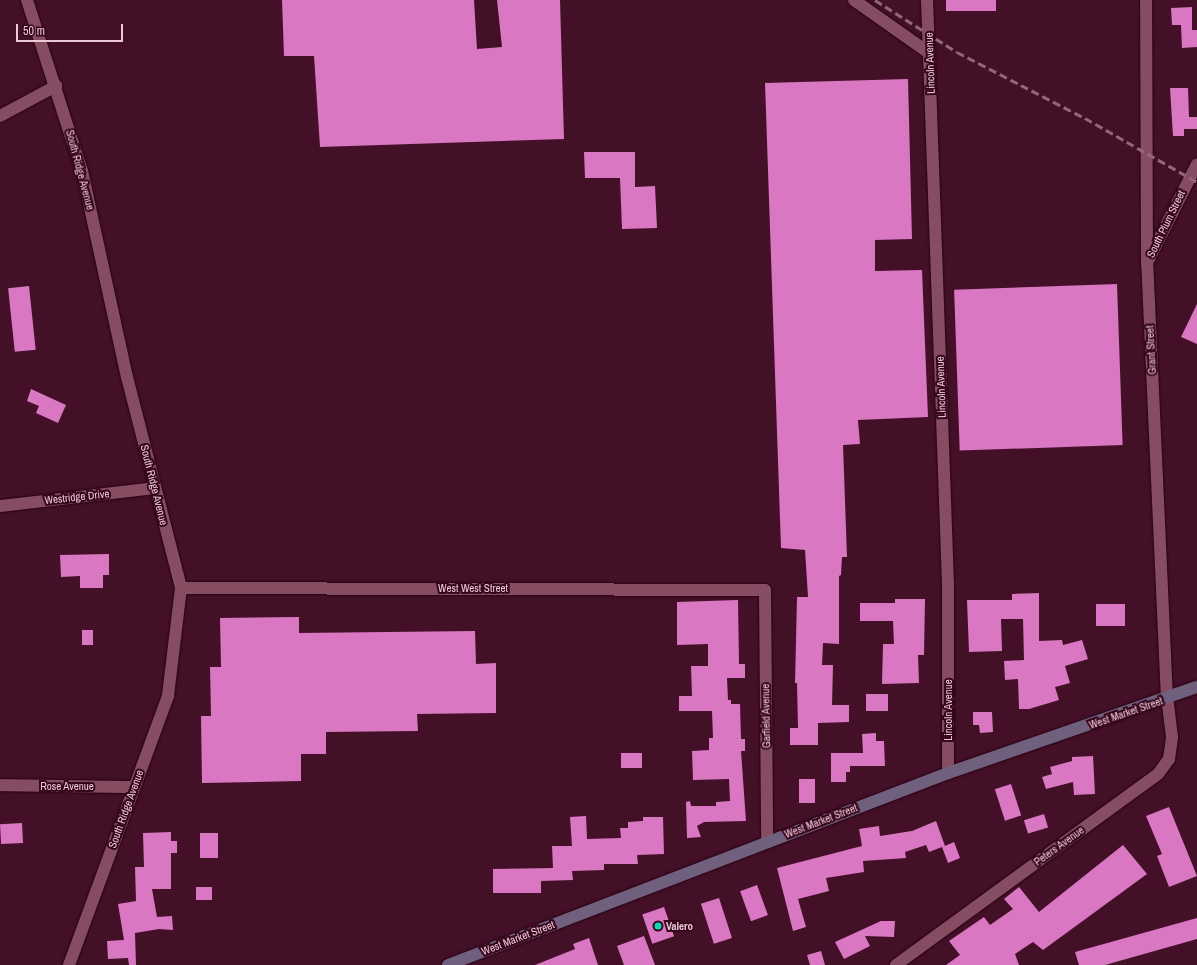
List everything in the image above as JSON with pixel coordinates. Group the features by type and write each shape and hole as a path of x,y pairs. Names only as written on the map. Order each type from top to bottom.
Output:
{"main road":[{"name":"West Market Street","path":"448,965 948,773 1167,699 1197,687"}],"street":[{"name":"South Ridge Avenue","path":"27,0 56,86 82,171 154,488 181,588 168,696 69,965"},
{"path":"854,0 929,53"},
{"name":"Lincoln Avenue","path":"927,0 948,585 948,773"},
{"name":"Grant Street","path":"1146,0 1147,262 1167,699"},
{"path":"0,116 56,86"},
{"name":"South Plum Street","path":"1147,262 1197,164"},
{"name":"Westridge Drive","path":"0,506 154,488"},
{"name":"West West Street","path":"181,588 764,590"},
{"name":"Garfield Avenue","path":"764,590 767,842"},
{"name":"Peters Avenue","path":"896,965 1158,774 1169,759 1172,737 1167,699"},
{"name":"Rose Avenue","path":"0,786 134,787"}],"building":[{"path":"282,0 474,0 477,49 502,47 497,0 560,0 564,139 320,147 314,56 284,56"},
{"path":"946,0 996,0 996,11 946,11"},
{"path":"1192,7 1192,30 1197,30 1197,47 1182,48 1181,25 1172,25 1171,8"},
{"path":"908,79 912,239 875,240 875,271 922,270 928,417 858,420 860,444 843,445 847,557 842,557 841,575 839,576 839,644 823,643 822,665 833,665 832,705 849,705 849,722 818,723 818,745 790,745 790,728 798,728 797,683 795,683 797,597 808,597 805,550 781,548 765,83"},
{"path":"1170,88 1188,88 1189,117 1197,117 1197,129 1184,129 1184,136 1173,136"},
{"path":"584,152 635,152 635,187 655,186 657,228 622,229 620,178 585,178"},
{"path":"1117,284 1123,445 960,451 954,290"},
{"path":"29,286 36,350 15,352 8,288"},
{"path":"1197,304 1197,344 1181,337"},
{"path":"31,389 66,405 58,423 36,413 39,406 27,401"},
{"path":"109,554 109,575 103,575 103,588 80,588 80,576 61,577 60,555"},
{"path":"1039,593 1039,641 1062,640 1063,645 1082,640 1088,659 1065,666 1070,683 1055,687 1059,700 1029,709 1019,709 1018,679 1005,680 1004,661 1024,660 1023,619 1001,619 1002,651 969,652 967,600 1012,600 1012,594"},
{"path":"895,599 925,599 924,655 918,655 919,683 882,684 883,644 894,644 893,621 860,621 860,603 895,603"},
{"path":"738,600 739,664 745,664 745,678 727,678 728,700 731,700 731,704 740,704 741,739 745,739 745,751 741,751 746,821 704,822 697,826 701,837 687,838 686,802 690,801 691,806 716,806 716,802 730,801 729,779 693,780 692,751 709,750 709,738 713,738 712,711 679,711 679,696 692,696 691,666 708,666 708,644 677,645 677,602"},
{"path":"1096,604 1125,604 1125,626 1096,626"},
{"path":"299,617 299,633 475,631 476,664 496,663 496,713 417,714 418,731 326,732 326,754 301,754 301,781 202,783 201,716 211,716 210,667 221,667 220,618"},
{"path":"82,630 93,630 93,645 82,645"},
{"path":"866,694 888,694 888,711 866,711"},
{"path":"973,712 992,712 993,732 980,733 979,725 973,725"},
{"path":"876,733 876,741 884,741 885,766 850,766 850,772 846,772 846,782 831,782 831,753 863,753 862,734"},
{"path":"621,753 642,753 642,768 621,768"},
{"path":"1093,756 1095,794 1074,795 1073,782 1046,789 1042,777 1052,774 1050,767 1072,761 1072,757"},
{"path":"799,779 815,779 815,803 799,803"},
{"path":"1011,784 1021,815 1005,821 995,789"},
{"path":"1169,807 1197,876 1169,887 1157,856 1162,854 1146,816"},
{"path":"1044,814 1048,827 1028,834 1024,820"},
{"path":"586,816 587,839 621,838 620,828 628,828 628,822 643,821 643,817 663,817 664,854 637,855 638,864 604,864 604,870 572,871 573,880 541,881 541,893 493,893 493,869 553,868 552,846 572,846 570,817"},
{"path":"936,821 945,846 954,842 960,858 948,863 942,847 929,852 926,845 905,852 906,858 863,861 864,872 826,878 829,891 798,899 806,927 793,931 777,868 862,846 859,829 879,826 880,836 912,831"},
{"path":"22,823 23,843 1,844 0,824"},
{"path":"171,832 171,841 177,841 177,853 171,853 171,889 152,889 157,917 172,916 173,930 159,929 135,933 136,965 129,965 128,958 108,959 107,941 124,940 118,904 136,901 135,867 144,867 143,833"},
{"path":"200,833 218,833 218,858 200,858"},
{"path":"1123,845 1147,874 1043,950 1033,942 1015,954 1019,965 946,965 960,955 949,941 984,917 990,925 1013,909 1004,899 1019,887 1039,912"},
{"path":"757,885 768,915 751,921 740,891"},
{"path":"196,887 212,887 212,900 196,900"},
{"path":"719,898 732,938 714,944 701,904"},
{"name":"Valero","path":"664,907 674,936 652,944 642,914"},
{"path":"1197,918 1197,939 1105,965 1079,965 1075,952"},
{"path":"881,921 895,921 894,937 865,936 870,946 844,959 835,942"},
{"path":"644,936 655,965 624,965 617,946"},
{"path":"589,938 598,965 535,965 575,949 573,944"},
{"path":"821,951 825,965 810,965 807,955"}],"railway":[{"path":"875,0 957,52 1085,118 1197,182"}],"place":[{"name":"Valero","path":"658,926"}]}
